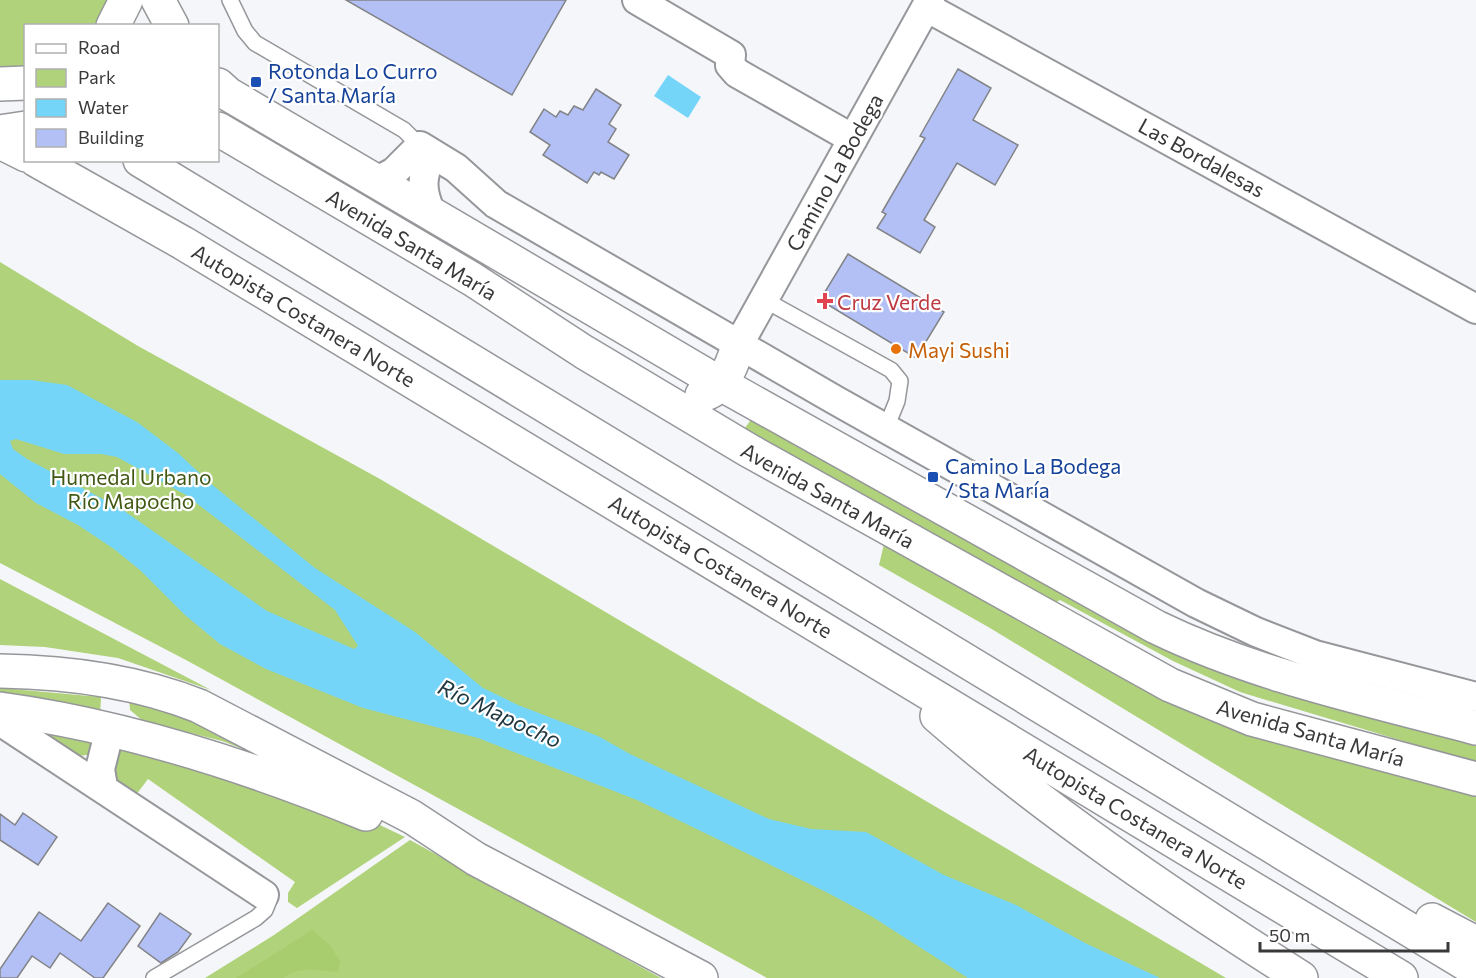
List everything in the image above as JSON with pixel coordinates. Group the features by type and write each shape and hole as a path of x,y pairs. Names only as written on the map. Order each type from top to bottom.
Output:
{"main road":[{"path":"114,24 126,0"},
{"path":"158,0 171,24"},
{"name":"Avenida Santa María","path":"219,87 665,352 1080,585 1200,649 1251,667 1476,728"},
{"name":"Avenida Santa María","path":"219,130 472,279 636,383 758,456 1170,685 1252,719 1476,779"},
{"path":"219,147 291,171"},
{"name":"Autopista Costanera Norte","path":"49,162 1401,978"},
{"path":"143,162 1476,970"},
{"path":"665,352 703,354 739,344"},
{"path":"636,383 679,395 695,396 709,393 721,384 728,373 739,344"},
{"path":"868,655 971,744 1092,837 1188,906 1301,978"},
{"path":"0,672 108,680 172,696 227,719 412,817 476,859 701,978"},
{"path":"108,680 113,705 110,729"},
{"path":"0,709 110,729 280,779 476,859"},
{"path":"1210,809 1476,943"}],"street":[{"path":"637,0 731,55 730,65 737,74 853,139"},
{"name":"Camino La Bodega","path":"739,344 928,3"},
{"name":"Las Bordalesas","path":"928,3 1476,309"},
{"name":"Avenida Santa María","path":"377,181 394,172 425,149"},
{"name":"Avenida Santa María","path":"425,149 422,194 430,213"},
{"path":"425,149 456,168 496,204 1196,603 1256,632 1316,655 1476,697"},
{"path":"0,721 264,894"},
{"path":"103,787 100,769 110,729"}],"lane":[{"path":"231,0 245,32 255,43 404,130 425,149"},
{"path":"763,299 891,370 900,381 897,401 886,428"},
{"path":"154,978 256,918 269,900 264,894"}],"green space":[{"path":"0,0 110,0 96,24 24,24 24,67 0,69"},
{"name":"Humedal Urbano Río Mapocho","path":"0,262 138,346 380,479 1226,978 767,978 186,660 0,563"},
{"path":"752,418 1152,643 1191,660 1271,687 1476,742 1476,763 1240,692 1173,661 1060,600 1055,603 928,534 745,428"},
{"path":"884,544 1116,673 1476,792 1476,922 990,628 879,565"},
{"path":"0,579 211,690 118,658 45,647 0,645"},
{"path":"0,688 101,697 100,717 0,697"},
{"path":"129,697 196,714 274,761 222,741 143,721 130,710"},
{"path":"24,719 98,733 92,754 80,756"},
{"path":"119,738 363,817 405,837 297,908 288,902 288,893 295,882 148,779 136,795 119,782 112,766"},
{"path":"410,840 661,978 205,978 274,935"},
{"path":"312,930 329,944 340,961 338,972 302,970 284,978 236,978"}],"water":[{"path":"668,75 701,97 688,118 654,96"},
{"name":"Río Mapocho","path":"0,380 31,380 67,385 137,422 178,453 210,483 315,568 415,632 483,688 518,705 598,736 630,754 769,819 811,829 866,832 944,875 1016,905 1085,943 1160,978 968,978 871,916 637,800 478,738 363,708 266,669 220,644 114,549 78,525 36,503 0,474","holes":["16,439 64,454 101,454 117,457 186,495 335,610 358,646 354,649 267,611 120,508 27,459 13,449 10,441"]}],"building":[{"path":"346,0 566,0 512,95"},
{"path":"958,69 991,88 973,120 1018,145 995,185 957,163 924,220 935,227 920,253 877,228 886,214 882,212 925,138 920,136"},
{"path":"596,89 621,105 609,124 616,129 608,142 629,155 614,179 601,172 599,175 594,172 587,183 543,155 550,145 530,132 544,109 556,117 560,111 568,115 574,106 583,110"},
{"path":"848,254 944,312 916,358 820,300"},
{"path":"23,813 57,837 38,865 0,840 0,814 15,825"},
{"path":"108,903 140,926 103,978 95,978 60,953 50,968 32,956 17,978 0,978 0,969 39,912 81,941"},
{"path":"160,913 191,934 178,952 161,963 138,946"}],"place":[{"name":"Rotonda Lo Curro / Santa María","path":"256,82"},
{"name":"Cruz Verde","path":"825,301"},
{"name":"Mayi Sushi","path":"896,349"},
{"name":"Camino La Bodega / Sta María","path":"933,477"}]}
